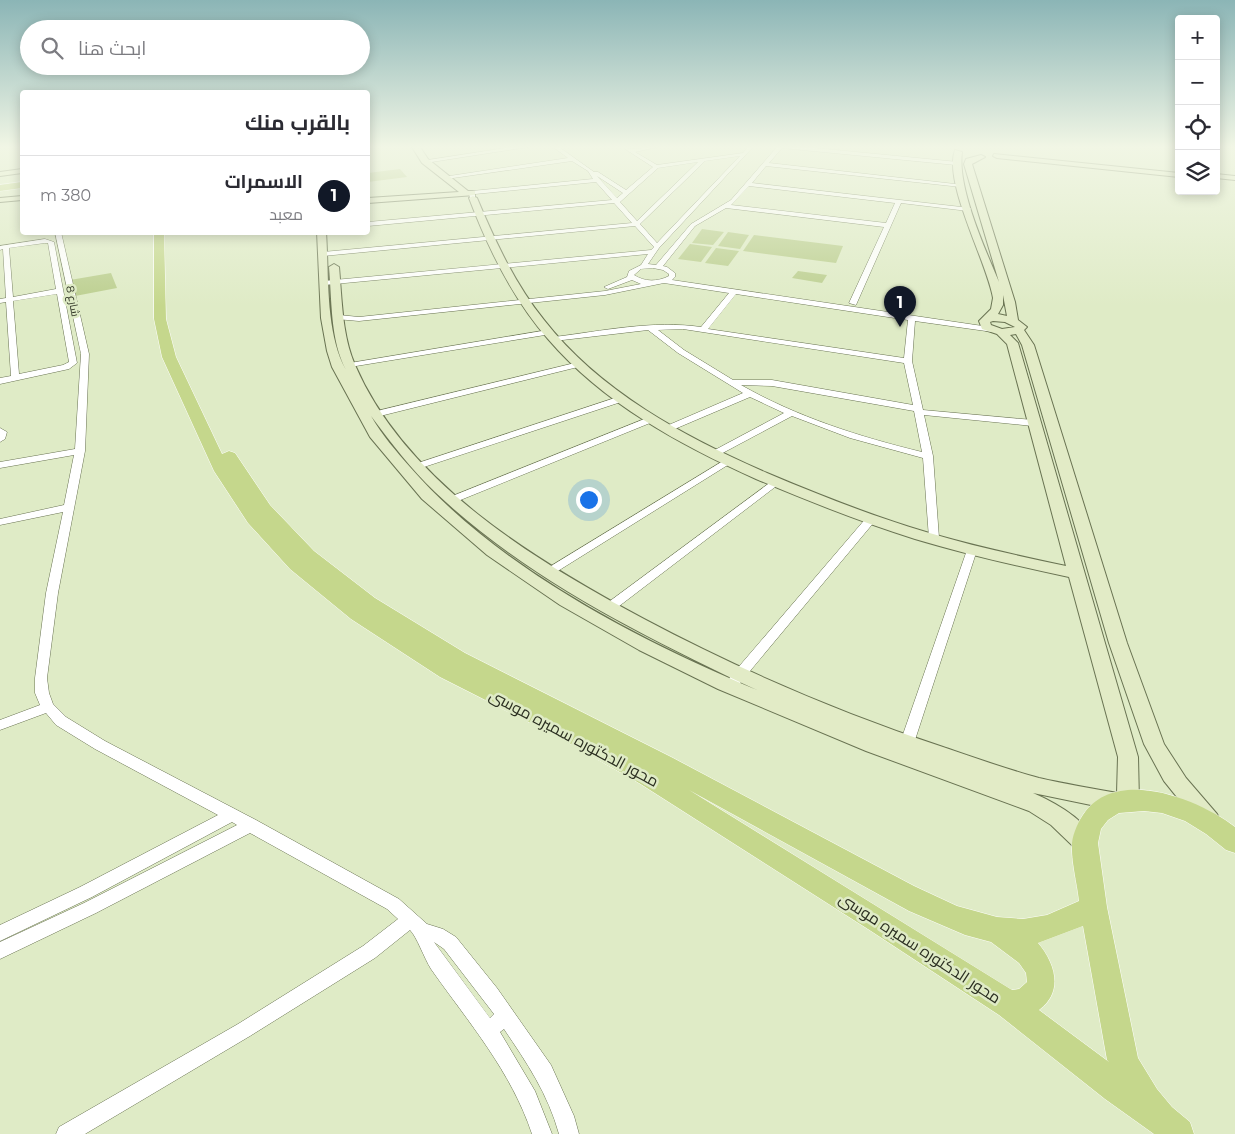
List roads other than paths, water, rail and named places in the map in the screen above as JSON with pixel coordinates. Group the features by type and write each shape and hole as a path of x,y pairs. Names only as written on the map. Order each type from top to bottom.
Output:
{"main road":[{"name":"محور الدكتوره سميره موسى","path":"159,235 160,319 169,356 222,471 254,519 297,565 358,614 448,672 564,730 647,776 733,828 1009,1005 1108,1082 1169,1126"},
{"name":"محور الدكتوره سميره موسى","path":"170,235 172,266 171,318 175,341 223,445 234,467 268,514 339,582 412,633 463,662 627,745 900,892 968,923 997,931 1029,933 1046,929 1093,907"},
{"path":"1169,1126 1137,1088 1123,1060 1093,907 1085,843 1089,824 1101,810 1124,802 1148,801 1170,805 1192,813 1214,825 1235,842"},
{"path":"997,931 1022,945 1033,958 1040,972 1040,987 1034,998 1022,1004 1009,1005"}],"street":[{"path":"472,200 524,300 551,336 579,364 621,399 667,429 728,461 800,494 872,520 972,550 1077,574"},
{"path":"328,253 637,224 662,200"},
{"path":"643,267 656,249 701,200"},
{"path":"658,266 693,225 726,206 732,200"},
{"path":"889,200 968,209"},
{"path":"330,235 328,253 338,367 352,399 373,434 418,485 482,543 558,596 653,650 800,702 906,743 1042,786 1124,802 1128,757 1012,343 997,331 984,325 996,309 998,298 965,200"},
{"path":"979,200 1016,326 1028,345 1118,643 1161,759 1182,790 1214,825"},
{"path":"370,224 617,201 656,249"},
{"path":"853,303 886,225 899,201"},
{"path":"726,206 886,225"},
{"path":"0,381 15,378 9,300 2,247 55,235"},
{"path":"59,235 85,354 86,368 80,450 52,593 42,678 42,693 48,707 61,721 100,745 251,825 393,904 416,925 450,943 475,972 544,1072 564,1116 569,1134"},
{"path":"322,235 328,253"},
{"path":"977,238 990,238"},
{"name":"شارع 8","path":"2,247 45,241 51,242 73,363 66,367 15,378"},
{"path":"330,282 505,266 656,249"},
{"path":"632,278 630,272 643,267 658,266 668,270 673,275 704,282 945,317 998,318 1016,326"},
{"path":"663,281 673,275"},
{"path":"524,300 598,289 620,284 632,278 643,282 663,281 997,331 1016,326"},
{"path":"333,318 359,319 623,290 654,282"},
{"path":"0,301 59,291"},
{"path":"704,329 734,292"},
{"path":"912,317 908,361 928,456 934,538"},
{"path":"350,366 551,336 675,327 704,329 908,361"},
{"path":"650,328 698,363 791,413 855,438 928,456"},
{"path":"337,343 376,414 390,434 418,466 498,535 549,571 735,680 873,745 1022,798 1054,814 1085,843"},
{"path":"376,414 579,364"},
{"path":"0,386 86,368"},
{"path":"733,383 772,384 919,410 1033,423"},
{"path":"667,429 751,393"},
{"path":"418,466 621,399"},
{"path":"714,454 791,413"},
{"path":"454,499 652,419"},
{"path":"0,431 2,432 0,439"},
{"path":"0,465 80,450"},
{"path":"549,571 728,461"},
{"path":"610,607 775,482"},
{"path":"0,522 70,507"},
{"path":"735,680 872,520"},
{"path":"482,543 498,535"},
{"path":"906,743 972,550"},
{"path":"1095,640 1118,643"},
{"path":"0,725 48,707"},
{"path":"0,951 232,815"},
{"path":"0,934 88,900 251,825"},
{"path":"416,925 426,948 448,974 487,1031 523,1089 542,1134"},
{"path":"66,1134 244,1030 368,952 416,925"},
{"path":"487,1031 507,1016"}],"place":[{"name":"الاسمرات","path":"900,327"}]}
